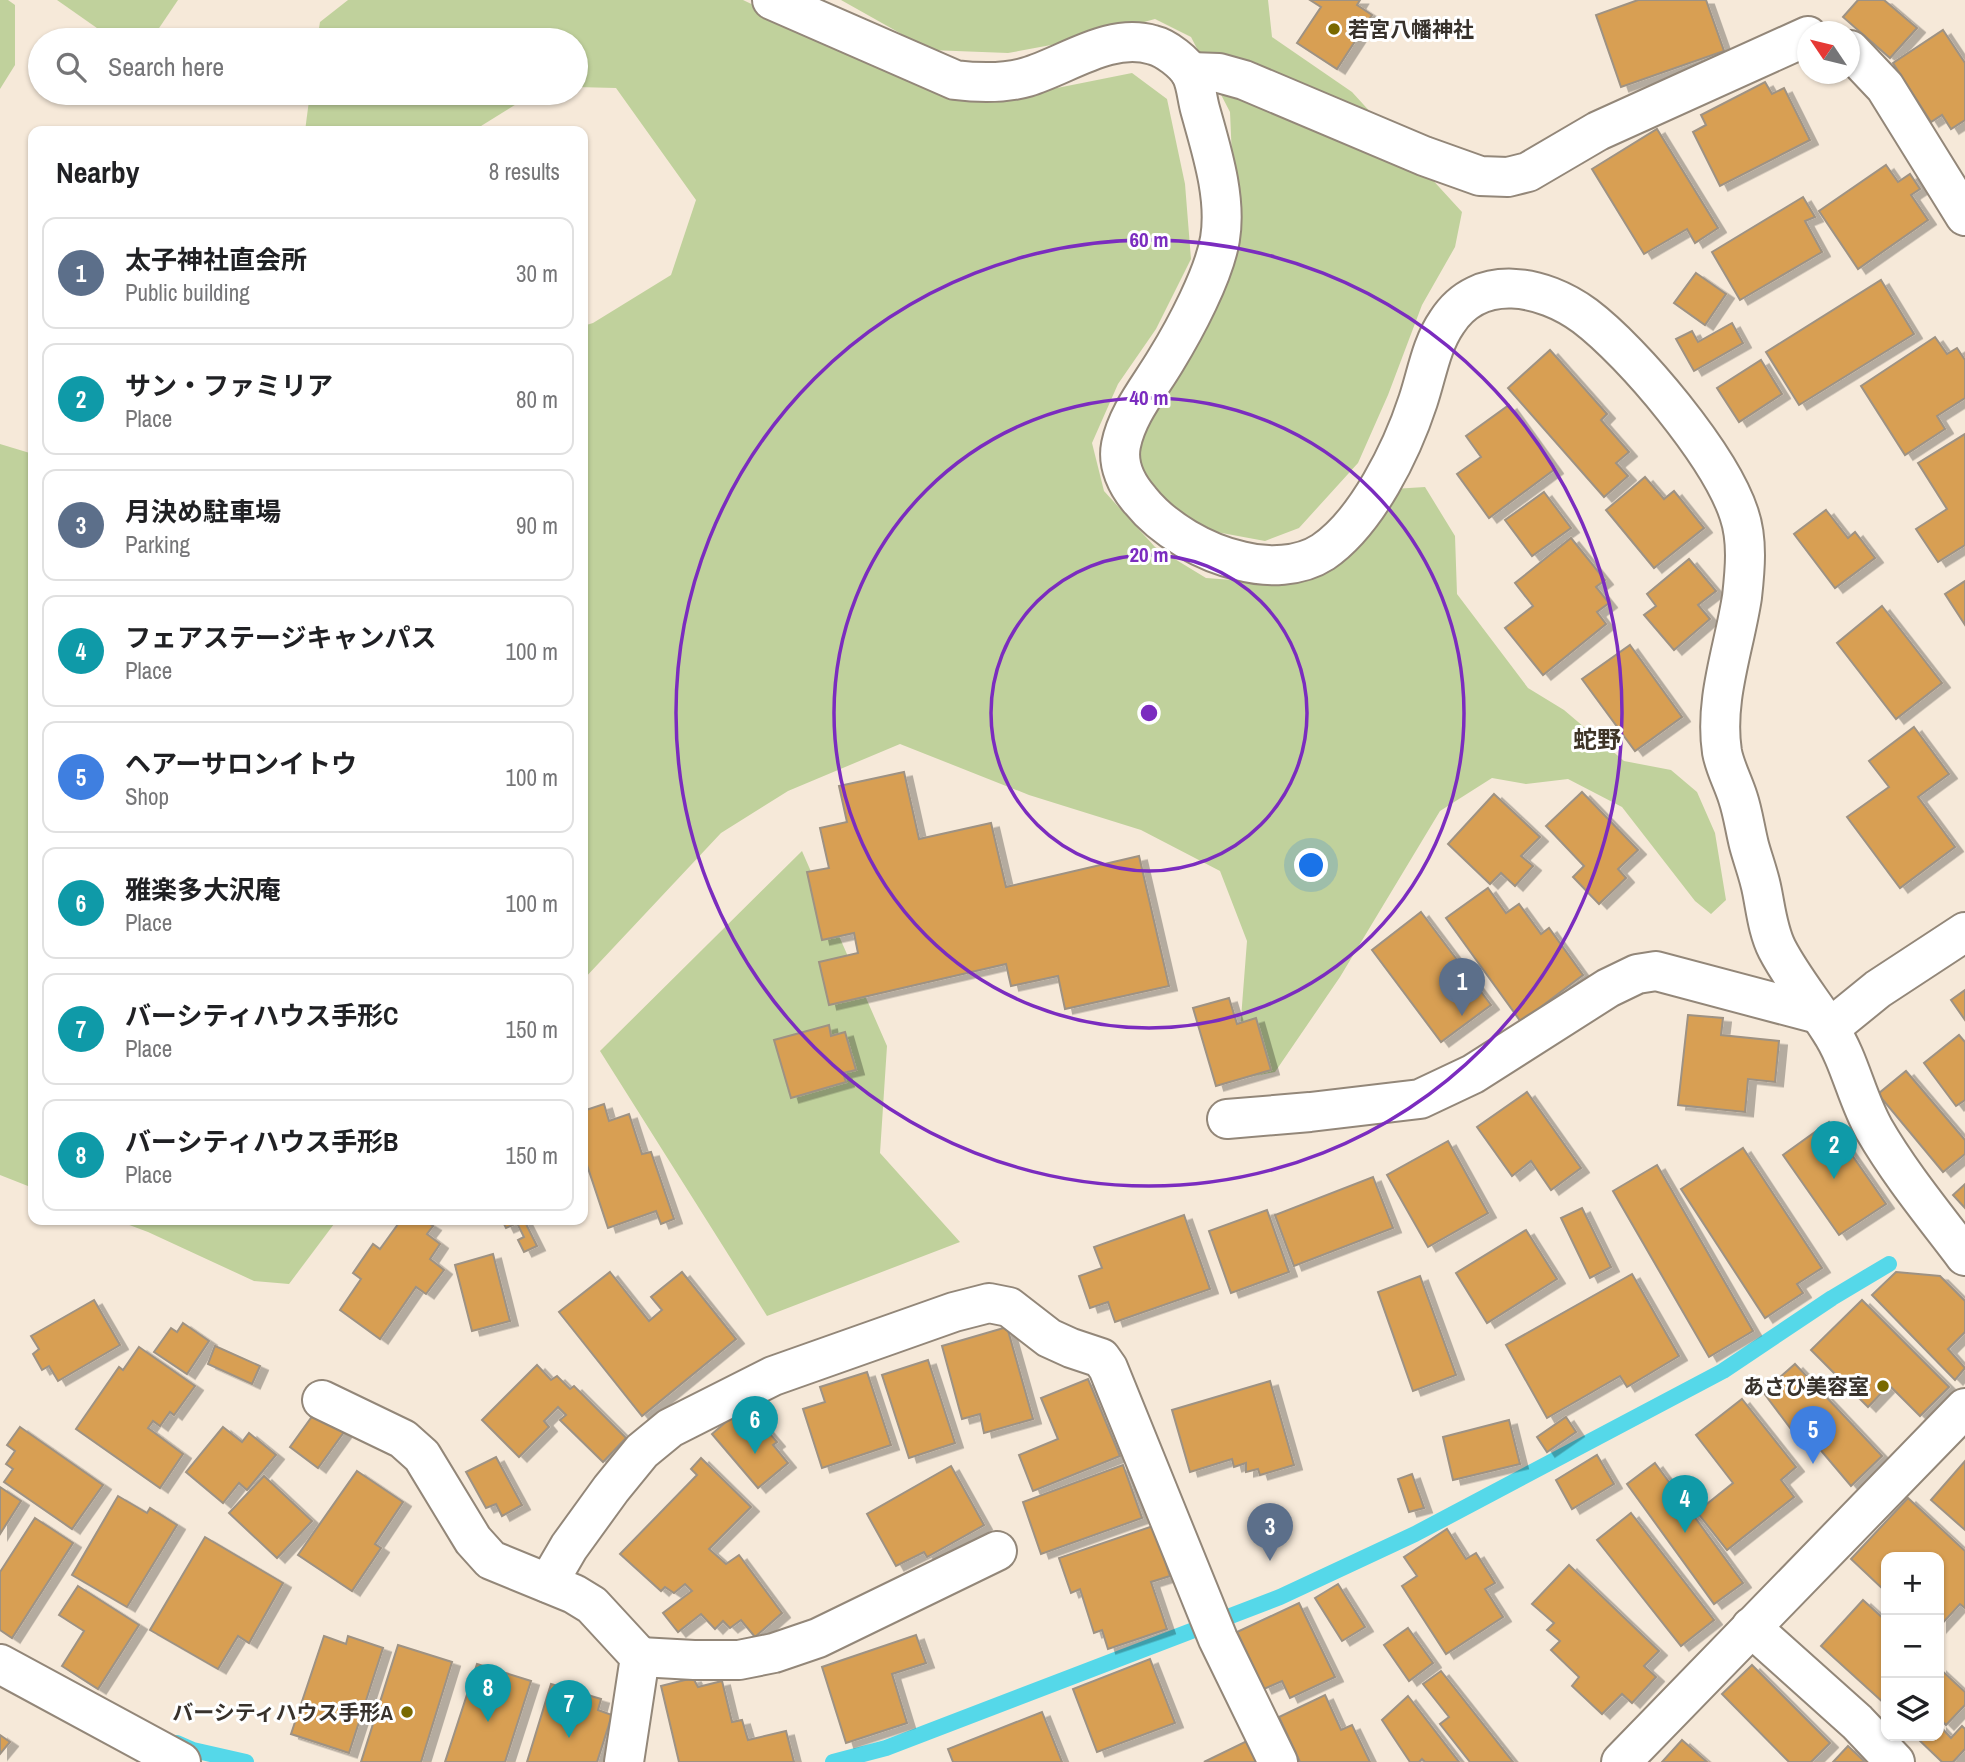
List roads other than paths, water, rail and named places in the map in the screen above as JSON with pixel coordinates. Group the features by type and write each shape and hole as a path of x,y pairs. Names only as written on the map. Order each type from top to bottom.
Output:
{"street":[{"path":"772,0 955,80 984,83 1023,78 1094,50 1126,42 1154,45 1170,53 1190,72 1210,146 1220,197 1220,239 1191,314 1127,427 1120,449 1122,469 1133,493 1149,511 1168,526 1223,557 1258,565 1295,563 1322,552 1353,524 1395,458 1409,425 1433,350 1448,319 1468,299 1491,288 1514,287 1549,296 1582,314 1618,345 1700,442 1728,486 1741,518 1746,547 1742,597 1720,713 1723,757 1738,798 1761,885 1770,934 1778,952 1824,1021 1848,1066 1872,1126 1897,1165 1965,1256"},
{"path":"1190,72 1219,73 1244,79 1424,156 1480,176 1508,177 1528,172 1598,131 1797,41"},
{"path":"1860,61 1885,87 1965,216"},
{"path":"1227,1119 1420,1099 1473,1074 1608,988 1637,974 1656,971 1824,1021 1965,932"},
{"path":"548,1583 569,1547 611,1489 642,1451 670,1428 773,1376 954,1312 989,1303 1009,1307 1049,1338 1101,1358 1108,1367 1218,1639 1278,1762"},
{"path":"322,1400 403,1439 422,1456 473,1540 491,1560 548,1583 592,1605 640,1657 739,1660 774,1653 868,1615 997,1552"},
{"path":"1621,1762 1965,1408"},
{"path":"1751,1627 1857,1722 1895,1762"},
{"path":"624,1762 640,1657"},
{"path":"0,1664 181,1762"}],"waterway":[{"path":"833,1762 886,1748 1280,1597 1415,1534 1723,1371 1832,1298 1889,1264"},
{"path":"177,1743 193,1750 246,1762"}],"place":[{"name":"若宮八幡神社","path":"1334,29"},
{"name":"太子神社直会所","path":"1462,1016"},
{"name":"サン・ファミリア","path":"1834,1179"},
{"name":"あさひ美容室","path":"1883,1386"},
{"name":"雅楽多大沢庵","path":"755,1454"},
{"name":"ヘアーサロンイトウ","path":"1813,1464"},
{"name":"フェアステージキャンパス","path":"1685,1533"},
{"name":"月決め駐車場","path":"1270,1561"},
{"name":"バーシティハウス手形A","path":"407,1712"},
{"name":"バーシティハウス手形B","path":"488,1722"},
{"name":"バーシティハウス手形C","path":"569,1738"}],"district":[{"name":"蛇野","path":"1597,739"}]}
